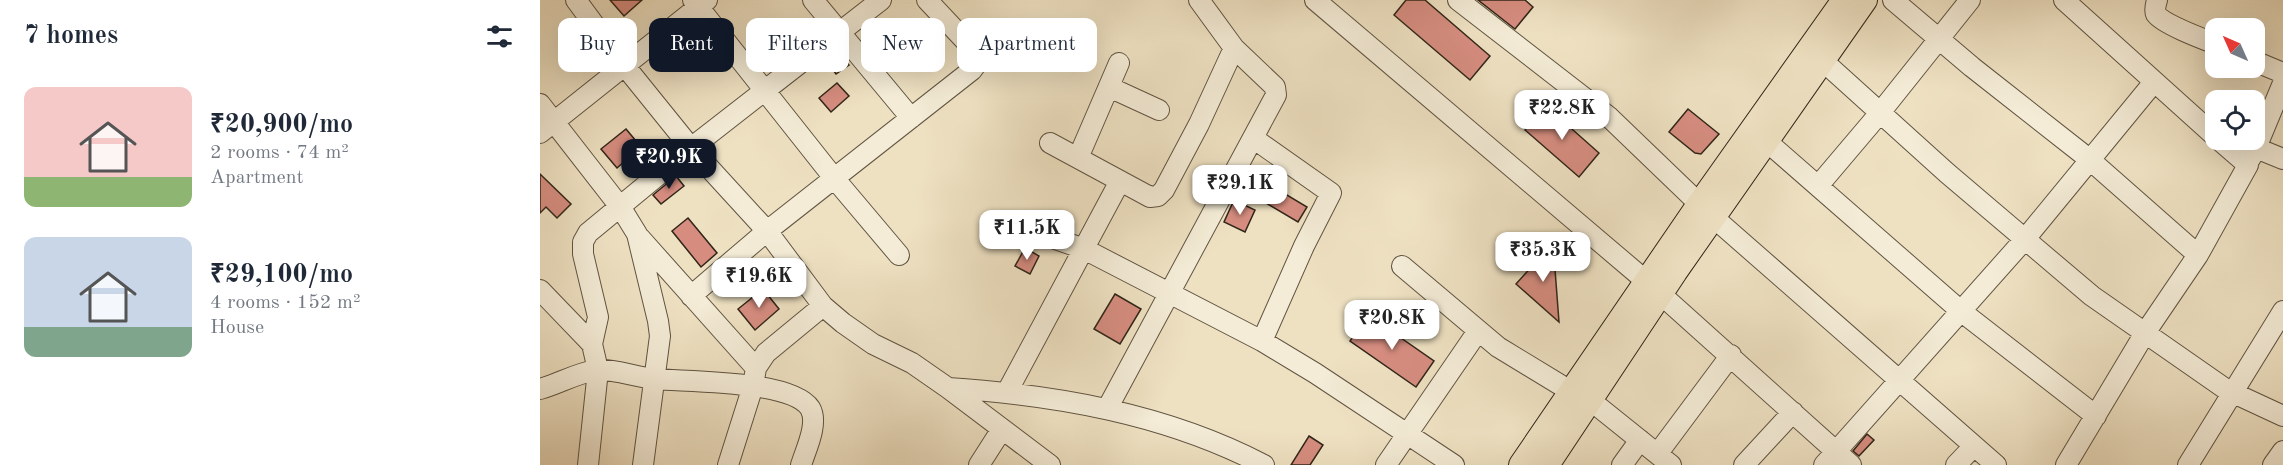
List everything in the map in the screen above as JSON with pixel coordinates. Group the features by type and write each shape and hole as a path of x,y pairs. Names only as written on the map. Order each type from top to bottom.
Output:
{"main road":[{"path":"1816,54 1844,0"},
{"path":"1521,465 1581,396 1653,288 1816,54 1864,0"},
{"path":"1547,465 1581,396"}],"street":[{"path":"576,0 589,18"},
{"path":"813,0 828,18"},
{"path":"849,24 881,0"},
{"path":"691,296 767,231 964,78 978,62 973,49 927,0"},
{"path":"1107,409 1276,95 1275,87 1234,48 1199,0"},
{"path":"1315,0 1731,355 1793,412 1830,458 1851,465"},
{"path":"1458,0 1608,117 1707,210 1898,381 1996,465"},
{"path":"1893,0 2090,159 2198,255"},
{"path":"1818,186 1940,40 1970,0"},
{"path":"2065,0 2205,127"},
{"path":"2157,0 2156,14 2175,27 2205,39"},
{"path":"637,54 700,2 764,90 899,255"},
{"path":"849,44 911,118"},
{"path":"1050,143 1150,197 1158,196 1164,190 1199,124 1234,48"},
{"path":"1816,54 1879,114 2092,296 2233,393 2283,416"},
{"path":"1078,158 1119,63"},
{"path":"2265,66 2283,73"},
{"path":"546,128 615,72"},
{"path":"630,72 691,148 767,231 823,306 873,344 912,363 948,388 1050,465"},
{"path":"588,465 598,370 592,344 598,317 588,280 583,242 588,233 787,72"},
{"path":"1830,458 2025,239 2154,82"},
{"path":"2066,465 2145,333 2198,255 2252,156 2283,83"},
{"path":"1109,87 1159,110"},
{"path":"540,104 546,128 621,208 637,234 691,296 755,377"},
{"path":"1759,135 1962,312 2096,416"},
{"path":"1253,138 1331,194 1304,246 1262,341"},
{"path":"2240,150 2252,156 2283,159"},
{"path":"1007,392 1120,181"},
{"path":"637,234 658,321 659,352 653,379 643,465"},
{"path":"1047,236 1084,249 1262,341 1315,373 1454,465"},
{"path":"1402,266 1498,347 1581,396 1664,459 1731,355"},
{"path":"540,290 592,344"},
{"path":"728,465 755,377 766,353 823,306"},
{"path":"2188,465 2283,311"},
{"path":"1386,465 1478,331"},
{"path":"540,389 598,370 653,379 755,377 795,395 811,410 813,424 801,465"},
{"path":"948,388 1007,392 1127,413 1212,440 1264,465"},
{"path":"1744,465 1793,412"},
{"path":"979,465 1002,429"},
{"path":"1622,465 1640,440"},
{"path":"1956,465 1974,446"},
{"path":"2273,465 2283,450"}],"building":[{"path":"610,0 642,0 624,16"},
{"path":"1406,0 1425,0 1490,56 1470,80 1394,15"},
{"path":"1478,0 1525,0 1533,7 1515,29"},
{"path":"837,83 849,96 831,112 819,98"},
{"path":"1546,106 1599,153 1579,177 1525,130"},
{"path":"1688,109 1719,134 1701,154 1695,153 1669,132"},
{"path":"626,129 641,147 617,168 601,149"},
{"path":"540,174 571,204 557,218 546,207 540,213"},
{"path":"676,176 684,186 661,204 653,195"},
{"path":"1270,185 1307,207 1298,222 1261,200"},
{"path":"1234,200 1255,210 1245,232 1224,222"},
{"path":"688,218 717,253 701,267 672,231"},
{"path":"1553,243 1559,322 1516,284"},
{"path":"1025,248 1039,256 1030,274 1015,266"},
{"path":"763,289 779,309 755,330 738,309"},
{"path":"1115,294 1141,309 1120,344 1094,329"},
{"path":"1368,315 1434,361 1416,387 1350,341"},
{"path":"1867,434 1874,440 1859,456 1853,451"},
{"path":"1309,436 1323,445 1310,465 1291,465"}]}
